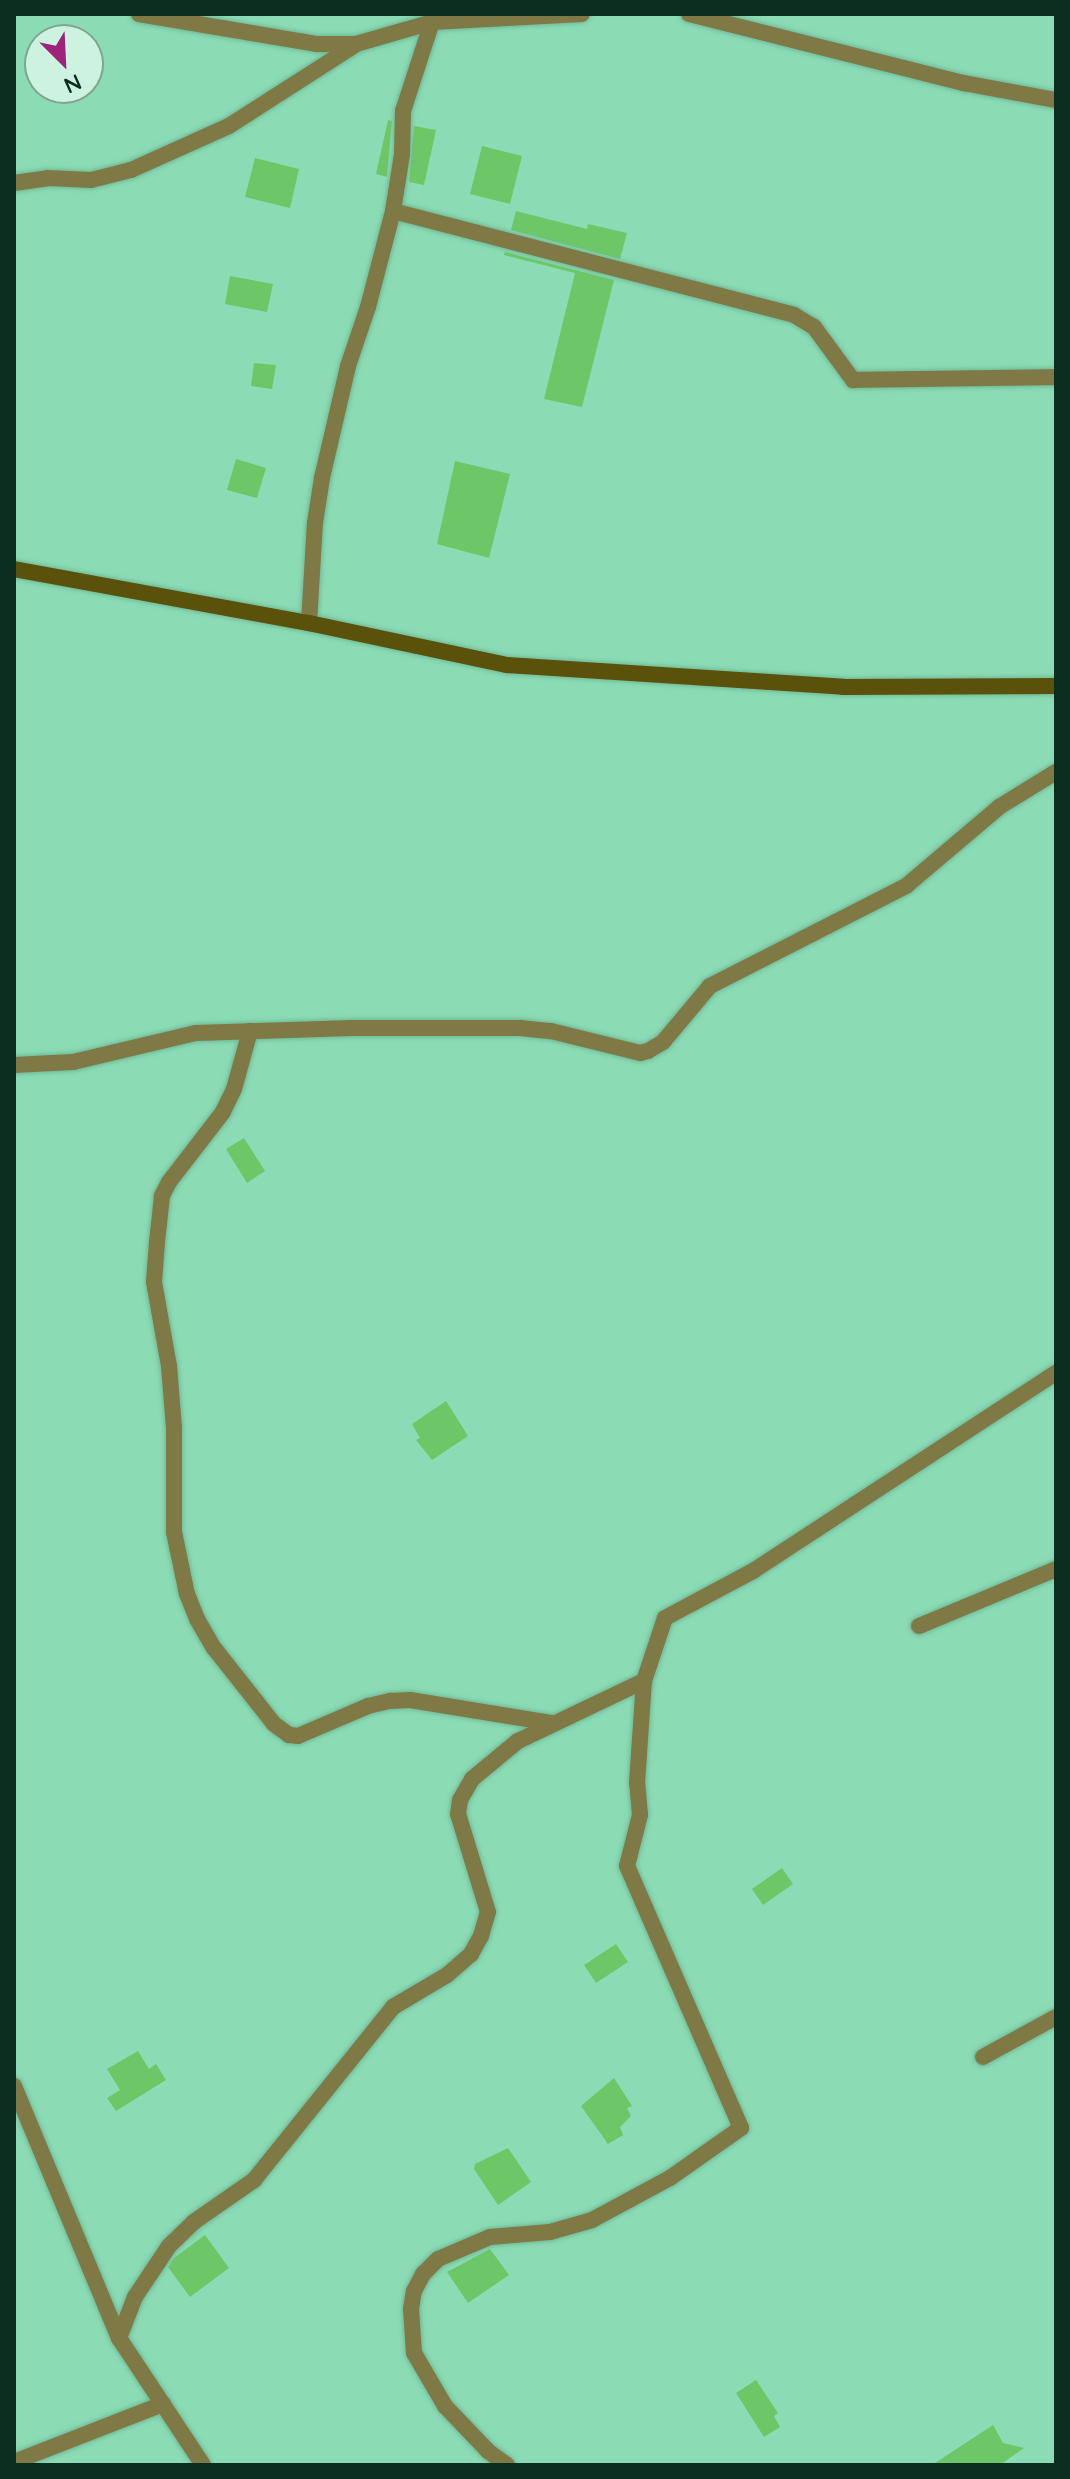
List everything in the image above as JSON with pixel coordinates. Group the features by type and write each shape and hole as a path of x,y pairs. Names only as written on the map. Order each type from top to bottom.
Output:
{"street":[{"path":"139,14 291,41 356,44"},
{"path":"14,183 48,178 91,180 131,170 229,126 356,44 432,22 582,14"},
{"path":"689,14 964,83 1056,100"},
{"path":"309,623 315,523 322,478 348,366 368,307 393,211 403,111 432,22"},
{"path":"393,211 794,315 814,327 853,380 1056,377"},
{"path":"14,569 309,623 507,665 843,687 1056,686"},
{"path":"14,1065 73,1062 196,1033 250,1031 520,1028 551,1031 640,1053 648,1051 663,1042 710,986 814,936 906,886 999,807 1056,772"},
{"path":"250,1031 234,1089 223,1112 169,1182 162,1196 157,1242 154,1282 169,1366 174,1428 174,1532 187,1594 197,1619 222,1659 274,1724 289,1735 298,1736 368,1706 410,1700 552,1723"},
{"path":"507,2465 488,2451 445,2406 414,2353 411,2309 414,2291 423,2274 438,2259 490,2237 550,2232 592,2220 670,2178 741,2128 627,1866 640,1815 637,1783 644,1681 665,1618 753,1571 1056,1373"},
{"path":"919,1626 1056,1569"},
{"path":"119,2338 135,2297 169,2246 195,2221 254,2180 393,2007 447,1975 471,1954 481,1936 488,1912 460,1829 460,1800 472,1779 490,1761 552,1723 644,1681"},
{"path":"983,2057 1056,2017"},
{"path":"14,2086 119,2338 203,2465"},
{"path":"14,2462 163,2404"}],"building":[{"path":"388,120 392,121 387,177 376,174"},
{"path":"414,126 436,130 424,185 409,182"},
{"path":"482,146 522,156 510,204 470,194"},
{"path":"255,158 299,169 290,208 245,197"},
{"path":"516,211 587,229 588,224 627,233 620,259 511,230"},
{"path":"505,252 614,280 582,407 544,399 575,273 504,255"},
{"path":"230,276 273,284 267,312 225,304"},
{"path":"254,363 276,365 272,389 251,386"},
{"path":"236,459 266,468 257,498 227,490"},
{"path":"455,461 510,474 489,558 437,544"},
{"path":"244,1138 265,1171 247,1183 226,1149"},
{"path":"446,1401 468,1436 432,1460 416,1440 420,1438 412,1424"},
{"path":"782,1868 793,1884 763,1905 752,1889"},
{"path":"616,1944 628,1962 596,1983 584,1965"},
{"path":"138,2051 149,2069 156,2064 166,2080 116,2111 107,2098 120,2090 107,2069"},
{"path":"614,2078 632,2106 627,2108 631,2116 620,2127 623,2135 608,2144 581,2106"},
{"path":"508,2148 531,2182 498,2205 474,2169 475,2164"},
{"path":"205,2235 229,2268 190,2297 168,2267 174,2258"},
{"path":"490,2249 509,2275 468,2303 447,2272"},
{"path":"756,2380 778,2413 774,2416 780,2427 764,2437 736,2393"},
{"path":"993,2425 1003,2443 1024,2448 1000,2465 932,2465"}]}
